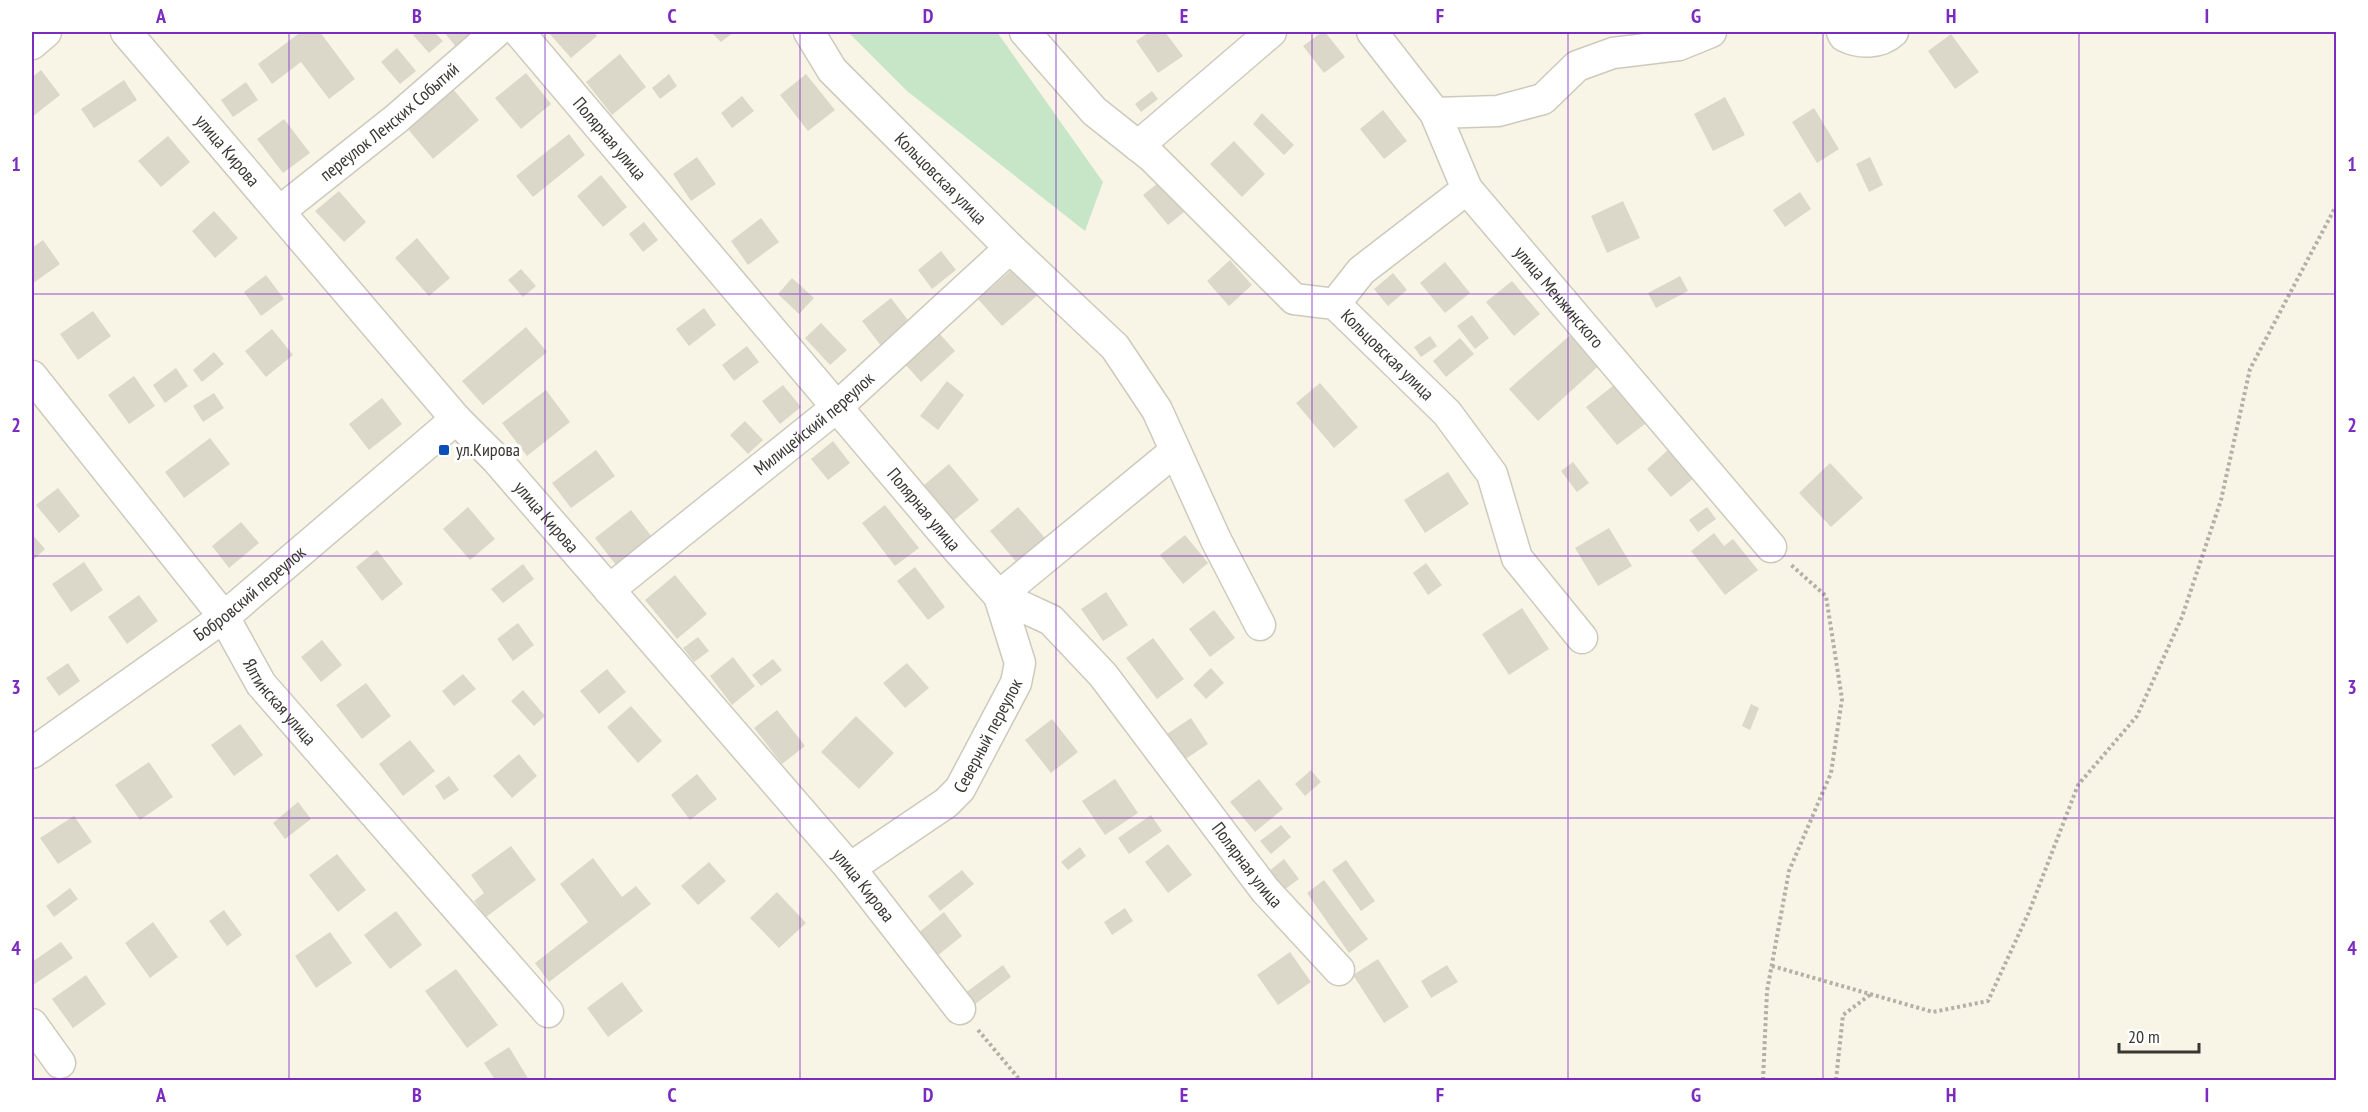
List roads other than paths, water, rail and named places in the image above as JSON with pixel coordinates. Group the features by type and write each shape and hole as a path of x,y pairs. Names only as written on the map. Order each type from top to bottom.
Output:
{"street":[{"path":"32,44 46,32"},
{"name":"улица Кирова","path":"126,32 456,419 496,459 850,868 960,1009"},
{"name":"переулок Ленских Событий","path":"280,211 396,119 496,32"},
{"name":"Полярная улица","path":"519,32 999,596 1052,620 1103,675 1265,890 1340,970"},
{"name":"Кольцовская улица","path":"809,32 832,70 1010,248 1115,347 1158,410 1216,540 1260,625"},
{"name":"Кольцовская улица","path":"1025,32 1094,111 1152,157 1294,299 1335,304 1447,412 1492,474 1517,558 1582,638"},
{"path":"1138,146 1271,32"},
{"name":"улица Менжинского","path":"1372,32 1435,113 1467,189 1771,548"},
{"path":"1435,113 1498,111 1543,99 1577,66 1613,54 1679,45 1711,32"},
{"path":"1842,32 1844,36 1855,42 1884,40 1893,32"},
{"path":"1335,304 1361,271 1467,189"},
{"name":"Милицейский переулок","path":"609,590 837,407 1010,248"},
{"name":"Ялтинская улица","path":"32,376 224,617 261,684 548,1012"},
{"name":"Бобровский переулок","path":"32,753 224,617 456,419"},
{"path":"999,596 1175,451"},
{"name":"Северный переулок","path":"850,868 946,803 960,789 1016,683 1020,663 999,596"},
{"path":"32,1024 60,1063"}],"place":[{"name":"ул.Кирова","path":"444,450"}]}
